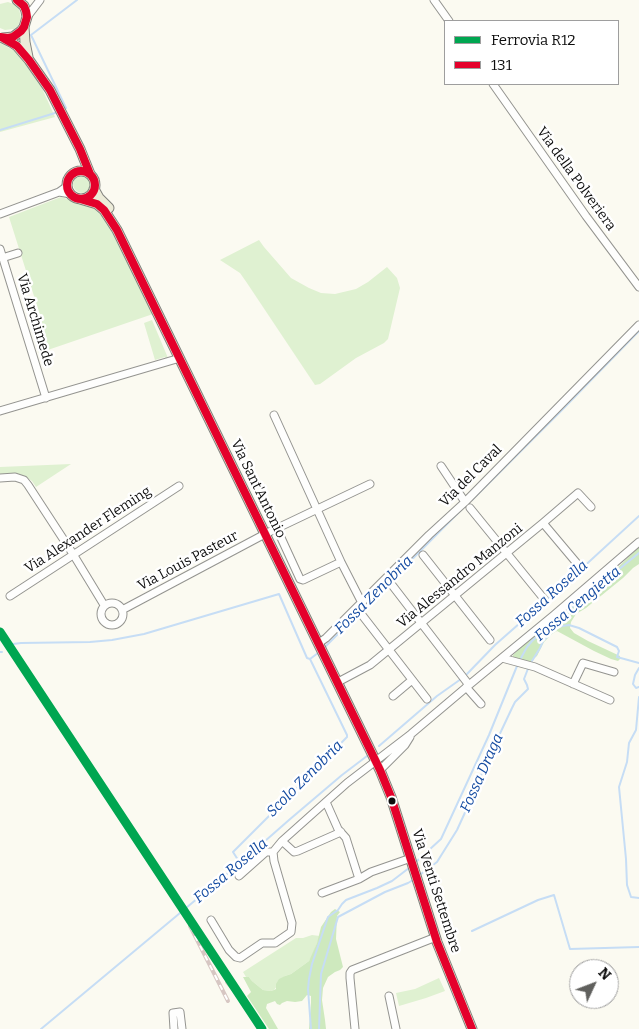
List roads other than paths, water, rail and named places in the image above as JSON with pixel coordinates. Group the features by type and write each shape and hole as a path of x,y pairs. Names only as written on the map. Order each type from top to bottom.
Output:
{"main road":[{"path":"20,1 27,17"},
{"name":"Via Sant'Antonio","path":"1,37 8,38 18,35 24,27 27,17"},
{"name":"Via Sant'Antonio","path":"24,27 29,60"},
{"name":"Via Sant'Antonio","path":"1,37 11,42 29,60 50,90 95,182 94,189 113,215 117,230"},
{"name":"Via Sant'Antonio","path":"73,137 79,163 70,179 68,189 76,196 97,204 104,210 117,230 376,760"},
{"path":"70,179 79,171 90,174"},
{"path":"76,196 87,197 94,189"},
{"name":"Via Venti Settembre","path":"376,760 391,797 436,937 472,1029"}],"street":[{"path":"27,17 40,0"},
{"path":"434,0 447,20"},
{"name":"Via della Polveriera","path":"494,85 639,288"},
{"path":"0,214 58,192 66,187 70,179"},
{"path":"58,192 76,196"},
{"name":"Via Archimede","path":"0,250 46,398"},
{"path":"2,258 18,253"},
{"name":"Via del Caval","path":"319,643 465,502 639,325"},
{"path":"0,411 180,358"},
{"path":"274,415 341,562 362,603"},
{"path":"441,466 465,502"},
{"path":"0,478 16,477 24,480 104,605"},
{"name":"Via Louis Pasteur","path":"122,610 265,534 370,484"},
{"name":"Via Alexander Fleming","path":"10,596 179,486"},
{"name":"Via Alessandro Manzoni","path":"338,682 370,666 578,493 591,507"},
{"path":"470,508 544,599"},
{"path":"543,523 580,568"},
{"path":"276,529 300,579 303,580 341,562"},
{"path":"211,920 229,950 236,957 240,958 262,943 275,943 291,932 292,923 273,852 282,841 347,783 411,734 639,542"},
{"path":"423,555 490,640"},
{"path":"392,585 481,704"},
{"path":"114,603 120,607 123,614 121,621 111,625 104,622 101,612 104,605 114,603"},
{"path":"362,616 427,700"},
{"path":"502,658 535,667 610,700"},
{"path":"573,684 583,663 614,672"},
{"path":"393,696 412,680"},
{"path":"380,770 405,745 411,734"},
{"path":"326,802 338,829 346,838 358,879"},
{"path":"282,841 294,852 341,832"},
{"path":"239,876 266,852 273,852"},
{"path":"322,893 371,872 411,858"},
{"path":"354,1029 350,978 352,970 436,937"},
{"path":"389,996 396,1029"},
{"path":"174,1029 172,1013 180,1012 182,1029"}],"waterway":[{"path":"66,108 31,35 77,0"},
{"path":"0,130 55,113"},
{"name":"Fossa Zenobria","path":"472,500 639,331"},
{"name":"Fossa Zenobria","path":"324,648 465,506"},
{"name":"Fossa Rosella","path":"467,674 495,645 639,516"},
{"name":"Fossa Cengietta","path":"521,658 532,641 639,553"},
{"name":"Fossa Zenobria","path":"13,644 90,642 144,634 279,594 307,658 310,659 318,653"},
{"name":"Fossa Draga","path":"532,661 543,641 555,629 569,625 617,647 619,651 617,657 639,663"},
{"name":"Scolo Zenobria","path":"240,863 233,852 347,737 310,659"},
{"name":"Fossa Cengietta","path":"417,861 441,839 489,735 517,666"},
{"name":"Fossa Draga","path":"421,874 437,862 457,830 515,702 528,689 524,679 529,666"},
{"path":"639,668 633,684 636,688 639,687"},
{"name":"Fossa Rosella","path":"379,746 437,696 461,679"},
{"path":"639,697 636,730 629,743 627,762 619,787 627,885 631,897 639,898"},
{"name":"Fossa Rosella","path":"186,908 342,775 367,756"},
{"name":"Fossa Cengietta","path":"311,1029 309,979 312,964 328,917 338,910 346,900 392,881 409,868"},
{"name":"Fossa Draga","path":"319,1029 321,974 338,917 385,892 413,880"},
{"path":"472,931 538,900 554,895 570,949 639,947"},
{"name":"Fossa Rosella","path":"41,1029 180,913"}],"railway":[{"path":"190,926 228,1001"},
{"path":"227,982 247,1006"}],"rail line":[{"name":"R12","path":"0,632 262,1029"}]}
